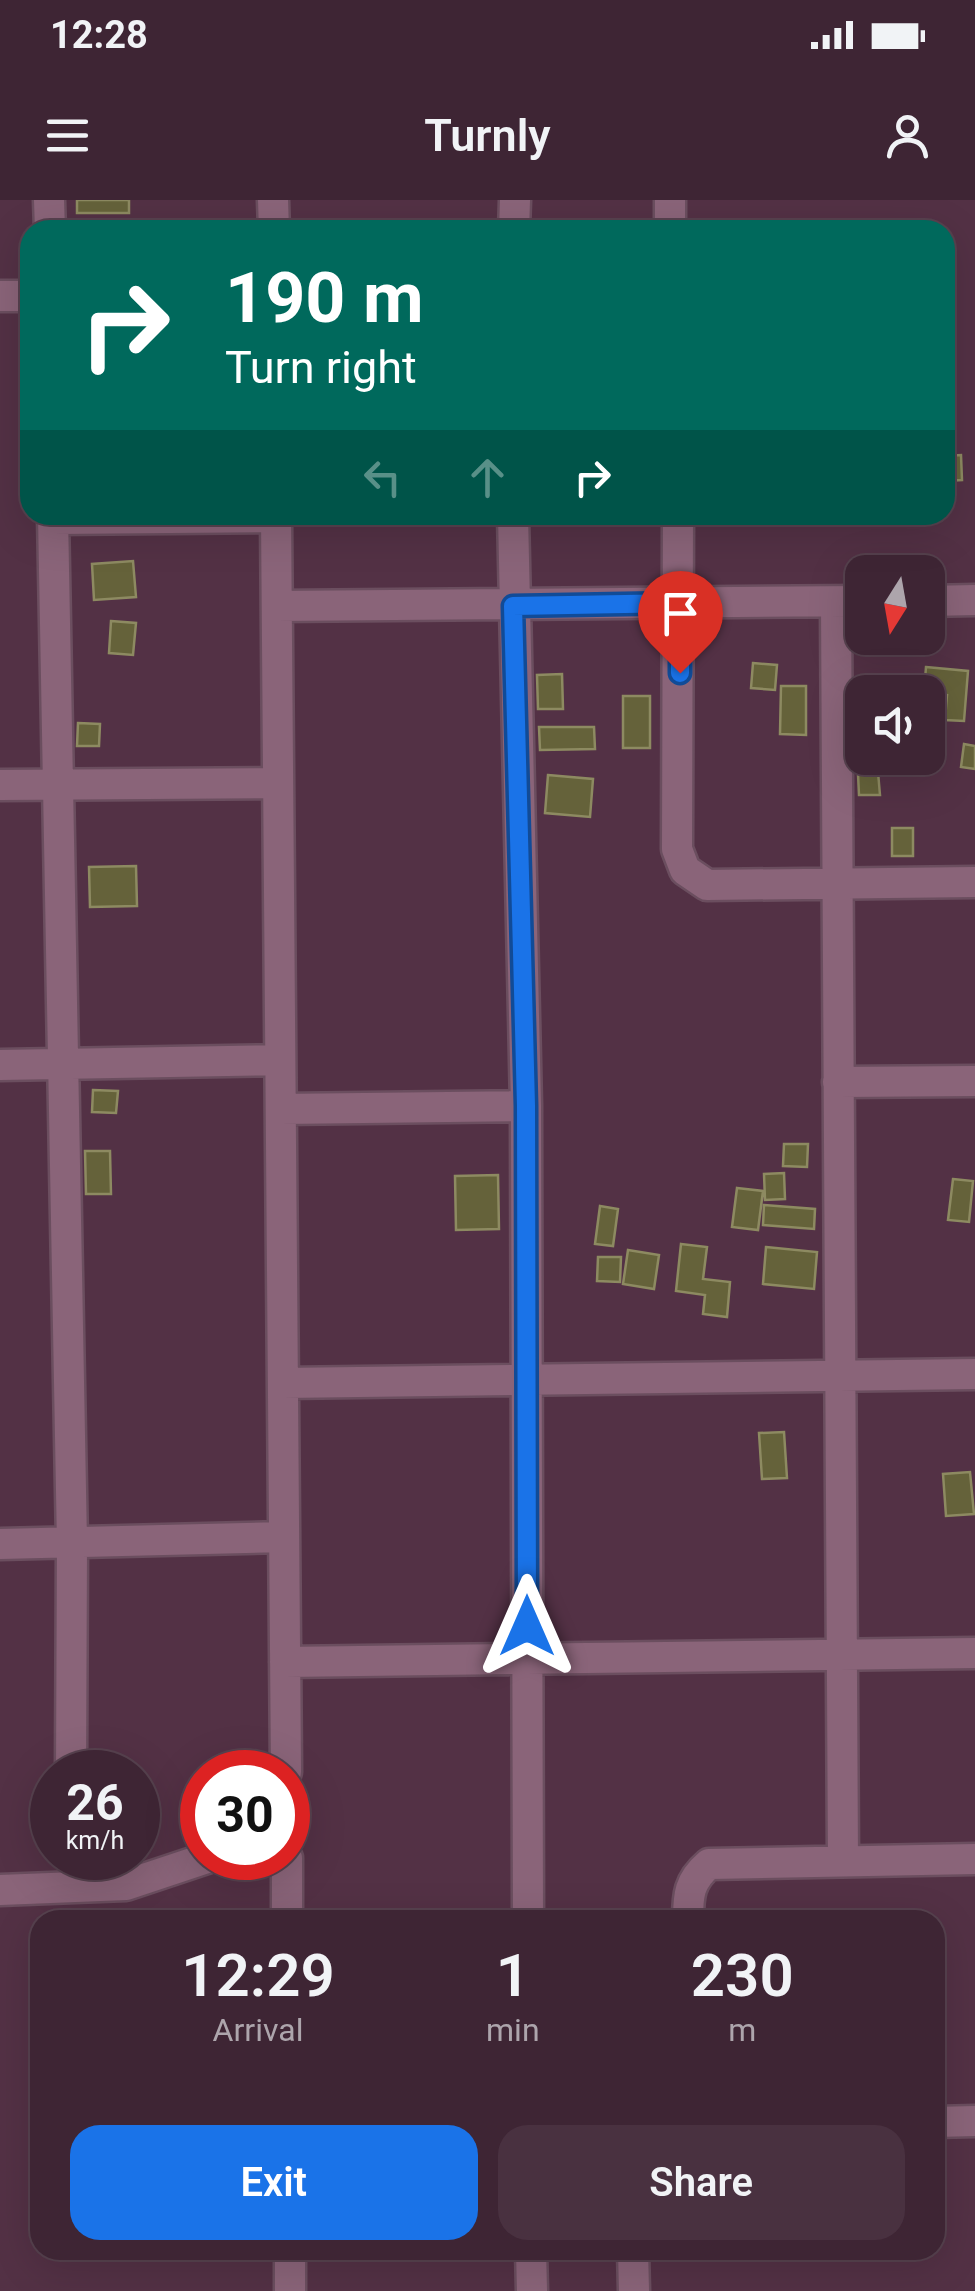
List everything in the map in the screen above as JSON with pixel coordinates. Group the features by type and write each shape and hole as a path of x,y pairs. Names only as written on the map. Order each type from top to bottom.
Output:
{"street":[{"path":"52,525 72,1544 72,1750"},
{"path":"276,525 286,1750"},
{"path":"513,525 526,1106 528,1910"},
{"path":"678,525 677,849 685,870 707,885 975,882"},
{"path":"945,601 975,600"},
{"path":"276,606 845,602"},
{"path":"843,1861 838,884 847,655"},
{"path":"0,785 278,782"},
{"path":"0,1065 280,1060"},
{"path":"838,1082 975,1081"},
{"path":"281,1108 526,1106"},
{"path":"283,1383 975,1374"},
{"path":"0,1544 284,1537"},
{"path":"285,1662 975,1653"},
{"path":"688,1910 688,1890 708,1864 975,1859"},
{"path":"0,1890 39,1880"},
{"path":"105,1880 126,1885 141,1880"},
{"path":"286,1880 287,1910"},
{"path":"945,2122 975,2121"},
{"path":"290,2260 290,2291"},
{"path":"532,2260 532,2291"},
{"path":"633,2260 634,2291"}],"building":[{"path":"77,200 129,200 129,213 77,213"},
{"path":"955,455 961,455 962,480 955,480"},
{"path":"133,561 136,597 94,600 92,564"},
{"path":"111,621 136,623 133,655 109,653"},
{"path":"753,663 777,665 775,690 751,688"},
{"path":"926,667 968,671 964,721 945,720 945,675 925,675"},
{"path":"562,674 563,709 538,709 537,675"},
{"path":"781,686 806,686 806,735 780,734"},
{"path":"623,696 650,696 650,748 623,748"},
{"path":"78,723 100,724 99,746 77,746"},
{"path":"539,727 594,727 595,749 540,750"},
{"path":"964,744 975,746 975,769 961,767"},
{"path":"548,775 593,779 590,817 545,813"},
{"path":"858,775 878,775 880,795 859,795"},
{"path":"892,828 913,828 913,856 892,856"},
{"path":"136,866 137,906 90,907 89,867"},
{"path":"93,1090 118,1091 116,1113 92,1112"},
{"path":"784,1144 808,1144 807,1167 783,1166"},
{"path":"85,1151 110,1151 111,1194 86,1194"},
{"path":"784,1173 785,1199 765,1200 764,1174"},
{"path":"498,1175 499,1229 456,1230 455,1176"},
{"path":"953,1179 973,1181 969,1222 948,1220"},
{"path":"737,1188 763,1191 758,1230 732,1227"},
{"path":"764,1205 815,1209 814,1229 763,1225"},
{"path":"600,1206 618,1209 613,1246 595,1244"},
{"path":"681,1244 707,1247 703,1279 730,1282 727,1317 703,1314 705,1295 676,1291"},
{"path":"766,1247 817,1252 814,1289 763,1284"},
{"path":"628,1250 659,1255 654,1289 623,1284"},
{"path":"598,1257 621,1257 620,1282 597,1281"},
{"path":"784,1432 787,1478 762,1479 759,1433"},
{"path":"970,1472 974,1514 946,1516 943,1474"}],"route":[{"path":"527,1626 526,1106 513,606 680,603 680,673"}]}
